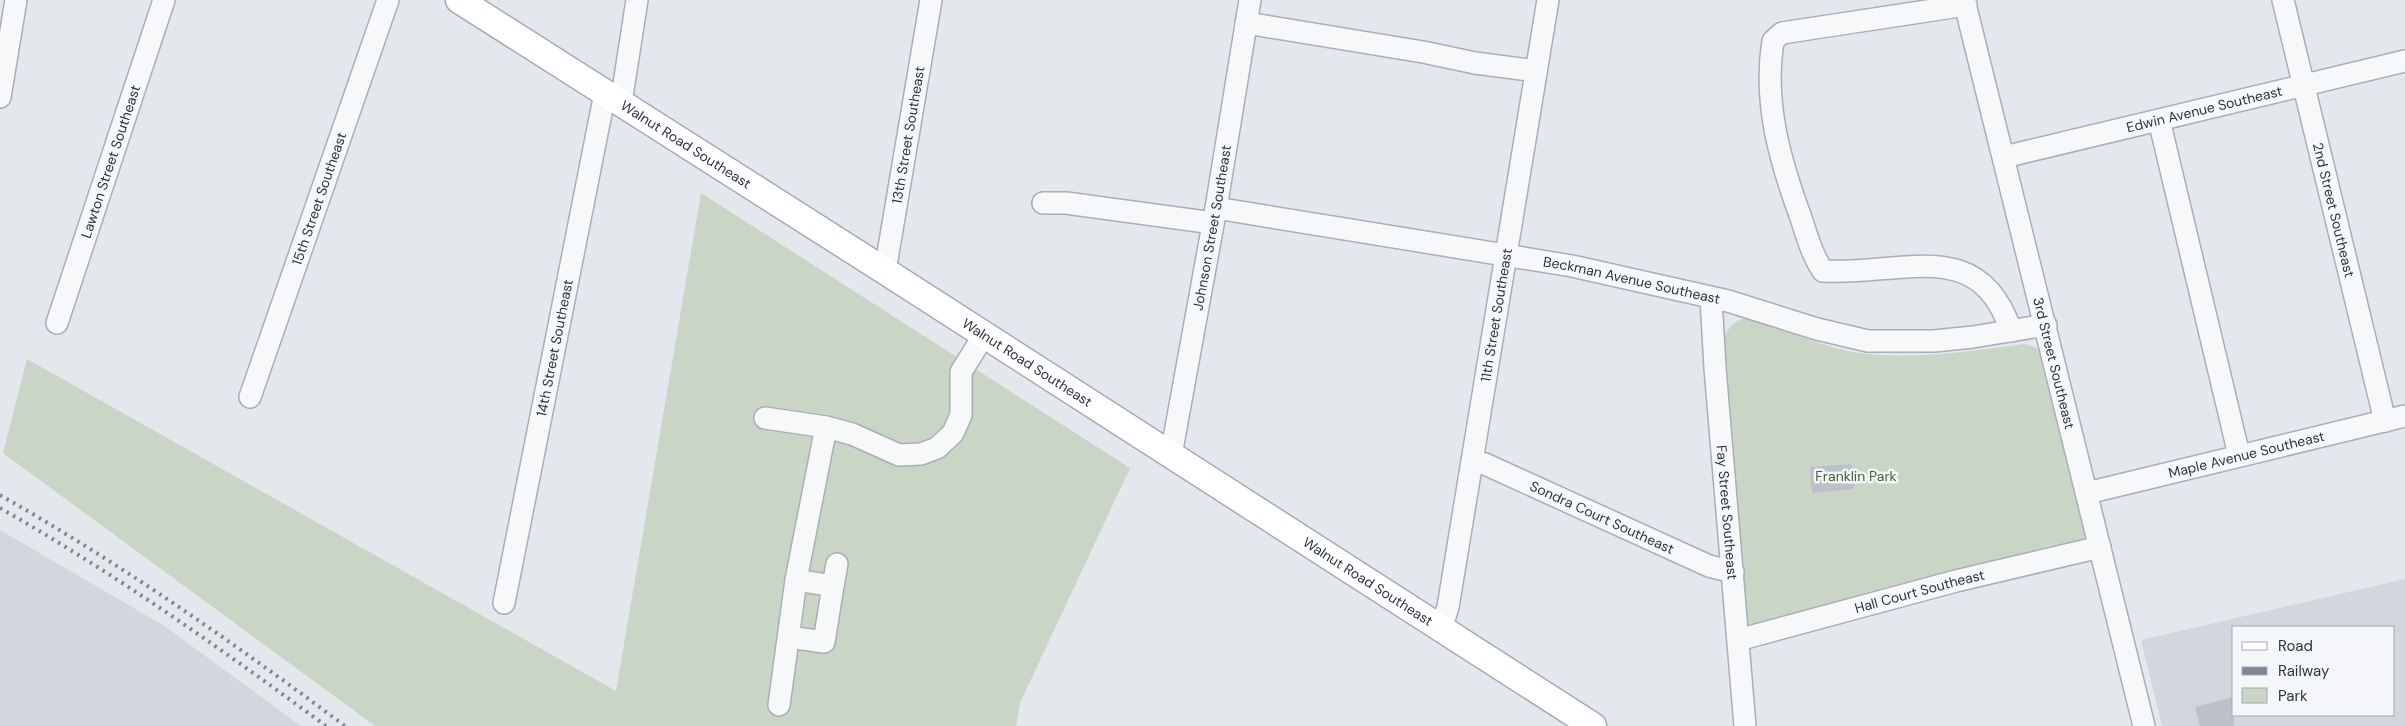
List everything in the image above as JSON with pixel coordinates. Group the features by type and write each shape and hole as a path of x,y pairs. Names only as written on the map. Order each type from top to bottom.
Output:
{"main road":[{"name":"Walnut Road Southeast","path":"459,0 1593,726"}],"street":[{"path":"0,95 16,0"},
{"name":"Lawton Street Southeast","path":"56,323 164,0"},
{"name":"15th Street Southeast","path":"250,397 388,0"},
{"name":"14th Street Southeast","path":"504,603 613,98 638,0"},
{"name":"13th Street Southeast","path":"885,271 931,0"},
{"name":"Johnson Street Southeast","path":"1171,455 1250,0"},
{"name":"11th Street Southeast","path":"1441,629 1448,607 1548,0"},
{"name":"2nd Street Southeast","path":"2283,0 2303,86 2395,418"},
{"path":"1965,3 1782,33 1772,41 1768,66 1772,123 1792,193 1815,259 1823,271 1950,267 1971,274 1989,288 2004,311 2011,331"},
{"name":"3rd Street Southeast","path":"1965,3 2144,726"},
{"path":"1246,23 1423,52 1475,63 1536,71"},
{"name":"Edwin Avenue Southeast","path":"2004,157 2405,61"},
{"path":"2159,120 2239,455"},
{"name":"Beckman Avenue Southeast","path":"1043,203 1066,203 1214,215 1506,255 1572,266 1767,312 1843,336 1868,341 1934,341 2046,325"},
{"name":"Fay Street Southeast","path":"1711,298 1715,368 1745,726"},
{"path":"765,418 826,427 852,434 899,455 921,454 937,448 953,433 957,424 960,415 962,372 984,335"},
{"name":"Maple Avenue Southeast","path":"2087,493 2395,418"},
{"path":"778,705 796,580 826,427"},
{"name":"Sondra Court Southeast","path":"1472,461 1485,464 1708,566 1733,572"},
{"name":"Hall Court Southeast","path":"1738,640 1956,581 2100,547"},
{"path":"789,637 824,642 837,564"},
{"path":"796,580 833,586"}],"shaded area":[{"path":"0,530 163,625 301,726 0,726"},
{"path":"2405,579 2405,726 2162,726 2141,640"}],"green space":[{"path":"701,193 1130,468 1020,703 1016,726 375,726 3,453 27,359 616,691"},
{"name":"Franklin Park","path":"1752,317 1824,345 1869,354 1928,355 2025,344 2037,348 2041,354 2088,543 1744,632 1724,337 1735,323"}],"building":[{"path":"1852,464 1854,489 1812,493 1810,467"},
{"path":"2232,698 2234,726 2200,726 2195,707"}],"railway":[{"path":"0,495 45,521 176,605 345,726"},
{"path":"0,508 166,612 326,726"}]}
